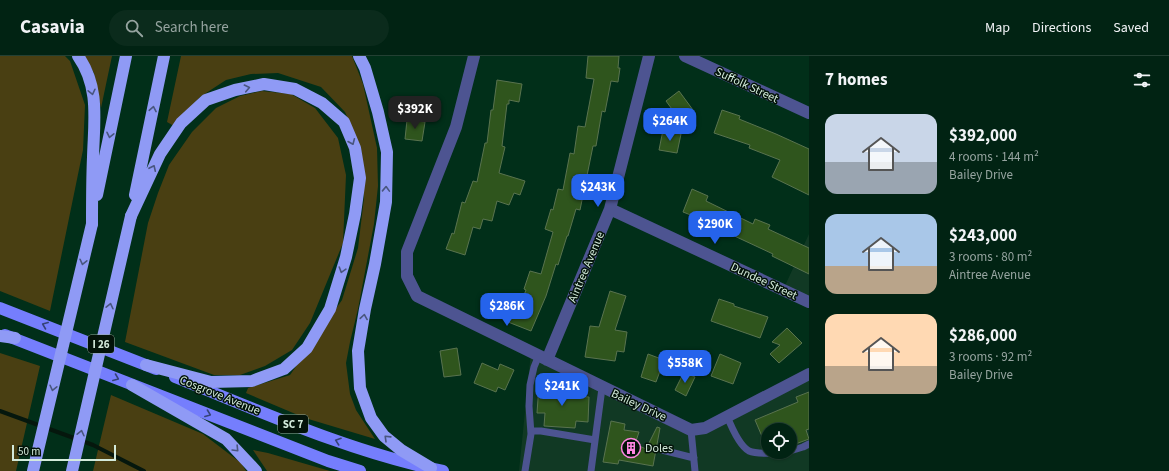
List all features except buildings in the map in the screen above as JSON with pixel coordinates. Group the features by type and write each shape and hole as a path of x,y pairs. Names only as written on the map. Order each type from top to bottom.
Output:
{"highway":[{"path":"78,56 89,76 96,113 93,157 92,224"},
{"path":"33,471 92,224 126,56"},
{"name":"I 26","path":"72,471 131,216 164,56"},
{"path":"359,56 365,68 378,112 387,152 386,202 358,351 360,388 371,418 384,436 401,450 431,468"},
{"path":"131,216 160,154 181,123 206,100 235,90 264,84 295,89 322,103 344,122 355,148 360,178 355,214 346,257 330,309 307,348 284,369 252,381 211,382 146,365"},
{"path":"0,336 14,338"},
{"path":"132,385 226,439 256,471"}],"main road":[{"name":"Cosgrove Avenue","path":"0,308 339,442 443,471"},
{"name":"Cosgrove Avenue","path":"0,333 328,461 360,471"}],"street":[{"name":"Bailey Drive","path":"474,56 456,128 407,252 407,276 417,296 602,388 691,430"},
{"name":"Aintree Avenue","path":"543,358 610,209 649,56"},
{"name":"Suffolk Street","path":"685,56 809,113"},
{"name":"Dundee Street","path":"610,209 809,302"},
{"path":"691,430 705,428 809,374"}],"lane":[{"path":"525,471 531,431 529,406 530,385 534,367 543,358"},
{"path":"591,471 602,388"},
{"path":"727,416 733,430 749,451 761,452"},
{"path":"691,430 695,471"},
{"path":"531,431 541,431 595,440"},
{"path":"797,448 809,444"},
{"path":"662,450 694,458"}],"shaded area":[{"path":"0,56 65,56 70,61 85,105 83,150 50,311 0,291"},
{"path":"84,56 112,56 101,108 94,73"},
{"path":"181,56 352,56 363,84 377,148 378,186 374,224 346,363 350,394 356,410 375,439 305,418 246,393 248,388 290,375 342,300 358,248 364,198 361,148 345,112 321,87 278,73 251,74 226,80 200,97 174,126 167,122"},
{"path":"262,91 291,94 315,108 338,138 346,175 343,243 310,323 292,350 265,366 240,375 214,375 125,342 148,223 169,165 192,132 216,108 240,96"},
{"path":"809,234 809,302 783,290"},
{"path":"531,352 691,430 809,374 809,471 519,471"},
{"path":"0,353 40,366 16,471 0,471"},
{"path":"111,395 203,434 241,463 246,471 93,471"},
{"path":"253,450 268,453 330,471 267,471"}],"waterway":[{"path":"0,411 93,445 144,471"}],"place":[{"name":"Doles","path":"631,448"}]}
